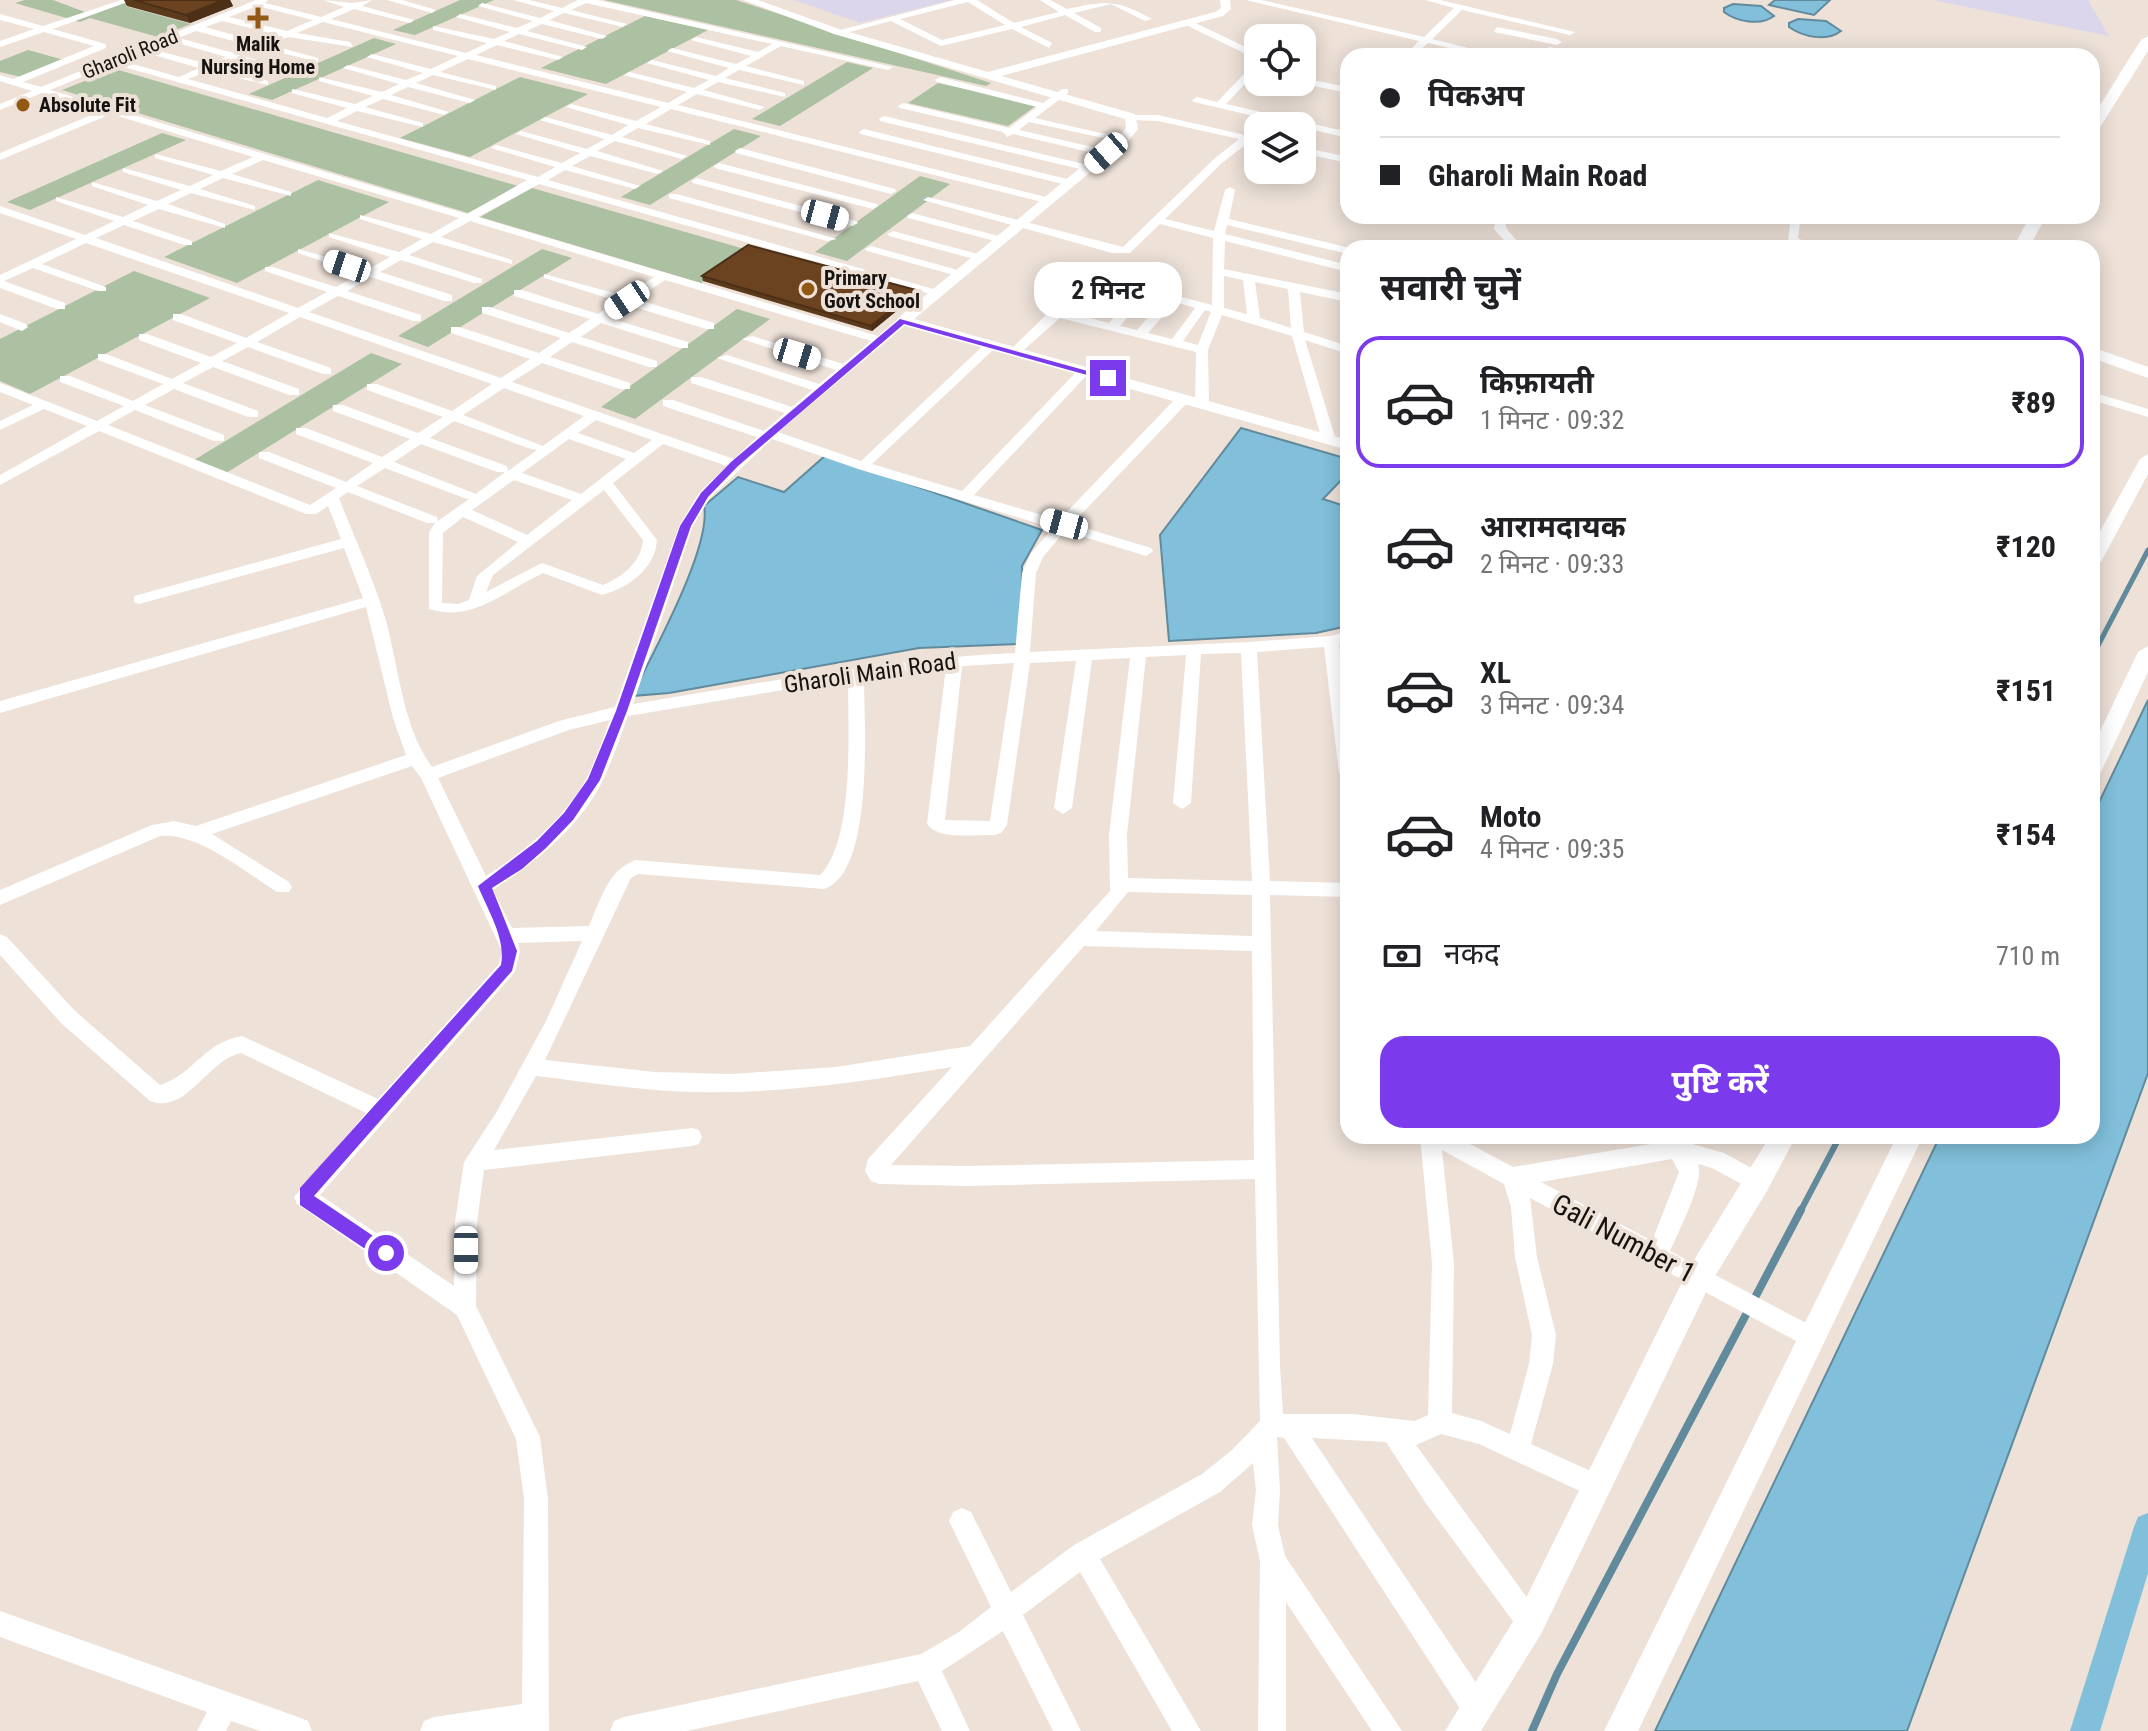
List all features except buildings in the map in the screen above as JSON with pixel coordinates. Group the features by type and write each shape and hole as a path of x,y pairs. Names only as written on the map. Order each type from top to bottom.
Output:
{"main road":[{"path":"2100,116 2148,40"},
{"path":"2100,355 2148,373"}],"street":[{"path":"96,0 107,6"},
{"path":"0,44 129,0"},
{"path":"327,0 410,20"},
{"path":"179,80 368,0"},
{"path":"391,0 432,10"},
{"path":"517,0 623,24"},
{"path":"328,121 585,0 888,67"},
{"path":"748,0 844,31 1112,107 1131,117 1145,116 1244,137"},
{"path":"768,0 844,31 965,0"},
{"path":"971,0 1049,45"},
{"path":"1044,0 1098,30"},
{"path":"891,18 941,43 1112,0 1148,19"},
{"path":"995,74 1219,14 1226,9 1225,0"},
{"path":"1250,0 1460,48"},
{"path":"1291,9 1301,0"},
{"path":"1429,0 1572,30 1551,48"},
{"path":"260,2 669,106 831,160 891,191"},
{"name":"Gharoli Road","path":"0,107 260,2"},
{"path":"482,6 602,36"},
{"path":"1416,48 1460,7"},
{"path":"0,17 103,46 14,82"},
{"path":"460,17 582,47"},
{"path":"222,18 350,45"},
{"path":"1189,23 1244,50"},
{"path":"197,28 315,60"},
{"path":"436,28 558,57"},
{"path":"1497,30 1557,42"},
{"path":"170,38 292,73"},
{"path":"696,40 759,55"},
{"path":"0,481 780,43"},
{"path":"141,49 265,83"},
{"path":"672,51 801,83"},
{"path":"372,57 493,88"},
{"path":"112,61 938,292"},
{"path":"652,63 782,95"},
{"path":"348,68 470,100"},
{"path":"629,75 760,107"},
{"path":"0,78 880,340"},
{"path":"322,79 444,112"},
{"path":"940,80 1045,106"},
{"path":"1218,106 1244,82"},
{"path":"1316,84 1340,88"},
{"path":"295,91 419,125"},
{"path":"950,176 1062,93"},
{"path":"1197,100 1340,133"},
{"path":"903,106 1106,153"},
{"path":"571,107 706,143"},
{"path":"0,157 110,111"},
{"path":"1218,131 1241,111"},
{"path":"484,886 541,845 581,801 594,780 622,711 686,526 704,496 768,434 1122,139 1132,129 1131,117"},
{"path":"884,119 1088,168"},
{"path":"1028,119 1122,139"},
{"path":"545,120 682,156"},
{"path":"864,132 1071,183"},
{"path":"521,134 658,171"},
{"path":"928,200 1120,251 1130,249 1218,161 1244,145"},
{"path":"496,148 635,186"},
{"path":"740,151 950,176 1050,201"},
{"path":"1316,153 1340,158"},
{"path":"159,156 287,194"},
{"path":"0,281 260,157"},
{"path":"726,233 831,160"},
{"path":"719,166 873,206"},
{"path":"127,170 251,208"},
{"path":"697,181 852,223"},
{"path":"96,184 221,226"},
{"path":"1202,405 1202,350 1218,311 1219,235 1230,190"},
{"path":"673,196 831,239"},
{"path":"60,199 188,243"},
{"path":"0,209 735,464"},
{"path":"912,216 1002,240"},
{"path":"364,217 508,262"},
{"path":"1158,220 1340,267"},
{"path":"1221,220 1340,249"},
{"path":"1499,224 1510,240"},
{"path":"893,234 981,258"},
{"path":"333,235 478,281"},
{"path":"871,249 961,274"},
{"path":"302,251 448,298"},
{"path":"32,264 102,289"},
{"path":"269,269 417,318"},
{"path":"1217,271 1340,295"},
{"path":"548,276 710,326"},
{"path":"0,387 306,512 663,276"},
{"path":"1248,277 1254,320"},
{"path":"1014,352 1094,278 1254,320 1298,337 1340,348"},
{"path":"0,281 61,306"},
{"path":"1294,285 1298,337 1329,440"},
{"path":"1110,329 1144,290"},
{"path":"518,293 684,345"},
{"path":"1138,336 1173,297"},
{"path":"1174,345 1202,306"},
{"path":"486,310 653,364"},
{"path":"1055,313 1202,350"},
{"path":"177,317 327,371"},
{"path":"0,318 22,327"},
{"path":"903,321 1340,443"},
{"path":"455,330 625,386"},
{"path":"143,337 294,392"},
{"path":"748,339 845,369"},
{"path":"863,466 990,346"},
{"path":"102,357 253,414"},
{"path":"723,358 821,389"},
{"path":"964,497 1083,372"},
{"path":"65,379 219,438"},
{"path":"696,380 794,412"},
{"path":"372,387 536,446"},
{"path":"2100,398 2148,413"},
{"path":"955,661 936,824 942,827 995,828 998,825 1022,660 1029,573 1036,556 1183,399"},
{"path":"668,403 863,466 1146,551"},
{"path":"0,426 43,405"},
{"path":"338,408 582,499"},
{"path":"594,415 506,471 436,532 434,606 449,610 476,601 542,568 602,590 622,582 644,560 651,548 650,540 605,482"},
{"path":"301,431 469,495"},
{"path":"567,434 636,458"},
{"path":"476,601 485,575 662,438"},
{"path":"264,455 432,520"},
{"path":"2100,547 2148,459"},
{"path":"332,497 371,601 401,718 422,767 484,886 511,951 508,967 305,1197 465,1307"},
{"path":"460,510 528,541"},
{"path":"139,599 348,542"},
{"path":"0,707 371,601"},
{"name":"Gharoli Main Road","path":"196,833 622,711 856,672 955,661 1084,657 1340,639"},
{"path":"1249,647 1261,889 1265,1169 1275,1428 1265,1525 1273,1561 1272,1731"},
{"path":"1182,803 1194,649"},
{"path":"1139,652 1118,835 1117,862 1121,885 1114,900 876,1166 877,1173 967,1176 1265,1169"},
{"path":"2100,753 2148,652"},
{"path":"1063,808 1084,657"},
{"path":"434,1731 535,1723 536,1499 531,1453 517,1411 465,1307 466,1222 475,1162 531,1067 625,873 636,867 778,880 824,882 834,876 843,863 855,805 856,672"},
{"path":"0,898 158,830 174,828 196,833 283,887"},
{"path":"1121,885 1340,890"},
{"path":"506,936 596,933"},
{"path":"1078,938 1262,944"},
{"path":"0,942 68,1017 157,1095 172,1091 229,1047 242,1044 380,1110"},
{"path":"531,1067 694,1083 785,1081 882,1070 976,1054"},
{"path":"475,1162 692,1137"},
{"path":"1433,1144 1443,1263 1440,1422"},
{"name":"Gali Number 1","path":"1448,1144 1803,1333"},
{"path":"1518,1449 1541,1364 1544,1335 1526,1257 1522,1207 1512,1177 1664,1144"},
{"path":"1658,1254 1690,1171 1687,1160 1675,1144"},
{"path":"1678,1144 1717,1160 1758,1183"},
{"path":"1275,1428 1469,1719 1530,1623 1597,1487 1712,1284 1779,1144"},
{"path":"1621,1731 1803,1333 1906,1144"},
{"path":"624,1731 925,1666 968,1641 1083,1554 1211,1483 1275,1428 1416,1433 1440,1422 1481,1433 1597,1487"},
{"path":"1392,1430 1434,1493 1530,1623"},
{"path":"962,1521 1067,1731"},
{"path":"1083,1554 1187,1731"},
{"path":"1273,1561 1388,1731"},
{"path":"0,1624 298,1731"},
{"path":"925,1666 956,1731"},
{"path":"211,1731 225,1705"}],"shaded area":[{"path":"794,0 951,0 860,23"},
{"path":"1933,0 2088,0 2109,36"}],"green space":[{"path":"53,0 85,12 128,0 149,0 125,6 191,24 158,37 90,18 80,22 15,3"},
{"path":"460,0 494,0 415,35 393,30"},
{"path":"604,0 736,0 991,83 986,86"},
{"path":"645,16 708,30 606,84 541,68"},
{"path":"374,38 396,44 272,100 249,94"},
{"path":"28,50 64,60 21,77 0,72 0,61"},
{"path":"847,62 873,68 780,126 752,119"},
{"path":"115,69 518,186 468,213 62,90"},
{"path":"520,77 588,94 470,157 400,138"},
{"path":"938,83 1037,105 1008,126 908,103"},
{"path":"734,129 761,136 650,205 621,197"},
{"path":"162,133 186,140 30,210 7,202"},
{"path":"920,176 950,184 847,261 815,252"},
{"path":"318,180 389,202 237,283 164,257"},
{"path":"532,188 748,250 701,283 480,217"},
{"path":"542,249 572,258 428,347 398,336"},
{"path":"134,271 210,298 30,394 0,381 0,339"},
{"path":"737,309 770,319 635,419 601,407"},
{"path":"371,353 402,364 226,473 194,460"}],"water":[{"path":"1775,0 1830,0 1814,15 1769,5"},
{"path":"1733,4 1761,6 1774,16 1756,22 1742,20 1724,12 1724,8"},
{"path":"1798,19 1826,21 1841,31 1829,36 1808,36 1789,27 1789,23"},
{"path":"1241,428 1340,457 1340,481 1323,499 1340,504 1340,628 1316,633 1169,641 1160,535"},
{"path":"826,455 1042,530 1022,566 1021,644 919,648 669,693 632,696 690,573 704,524 704,506 738,477 784,492"},
{"path":"2148,700 2148,1073 1907,1731 1655,1731 1936,1144 2100,1144 2100,800"}],"waterway":[{"path":"2100,642 2148,550"},
{"path":"1800,1212 1836,1144"},
{"path":"1532,1731 1557,1674 1801,1210"},
{"path":"2085,1731 2148,1527"}],"place":[{"name":"Malik Nursing Home","path":"258,18"},
{"name":"Absolute Fit","path":"23,105"},
{"name":"Primary Govt School","path":"808,289"}],"route":[{"path":"386,1253 306,1200 306,1193 508,967 511,951 484,886 541,845 568,817 594,780 622,711 686,526 704,496 807,400 903,321 1108,378"}]}
